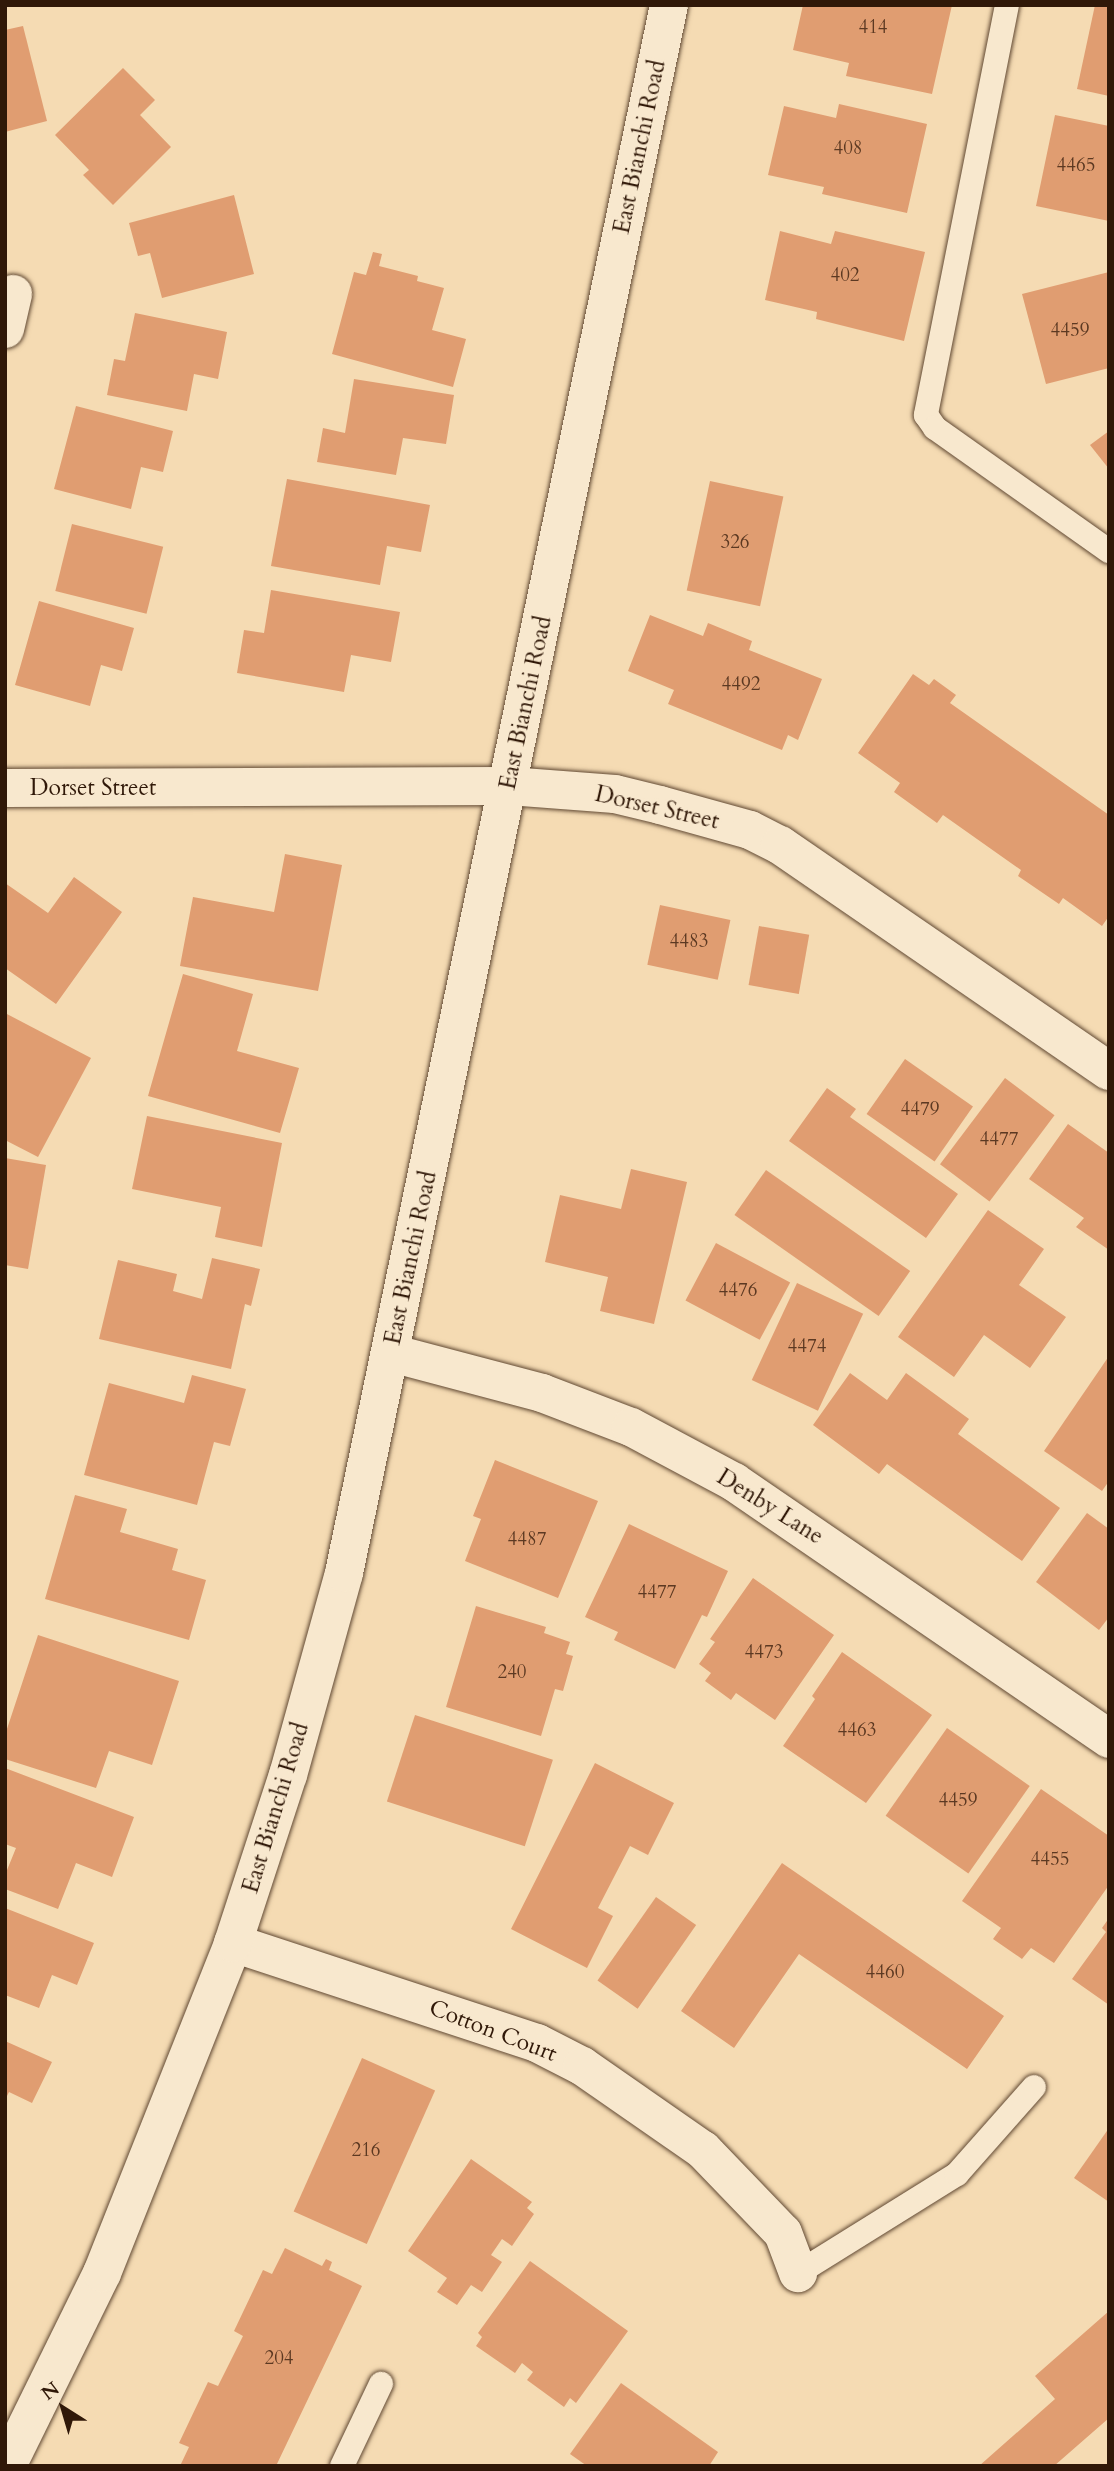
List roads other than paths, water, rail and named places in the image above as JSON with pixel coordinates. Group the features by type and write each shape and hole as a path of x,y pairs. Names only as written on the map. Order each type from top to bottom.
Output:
{"street":[{"name":"East Bianchi Road","path":"9,2455 102,2273 233,1942 288,1775 344,1573 669,5"},
{"name":"Dorset Street","path":"5,788 509,786 615,794 750,830 780,845 1109,1071"},
{"name":"Denby Lane","path":"391,1353 555,1398 631,1427 734,1482 1109,1739"},
{"name":"Cotton Court","path":"233,1942 525,2039 582,2066 703,2150 783,2233 799,2273"}],"lane":[{"path":"1007,5 926,415 935,428 1109,551"},
{"path":"799,2273 957,2174 1034,2087"},
{"path":"342,2466 381,2384"}]}
